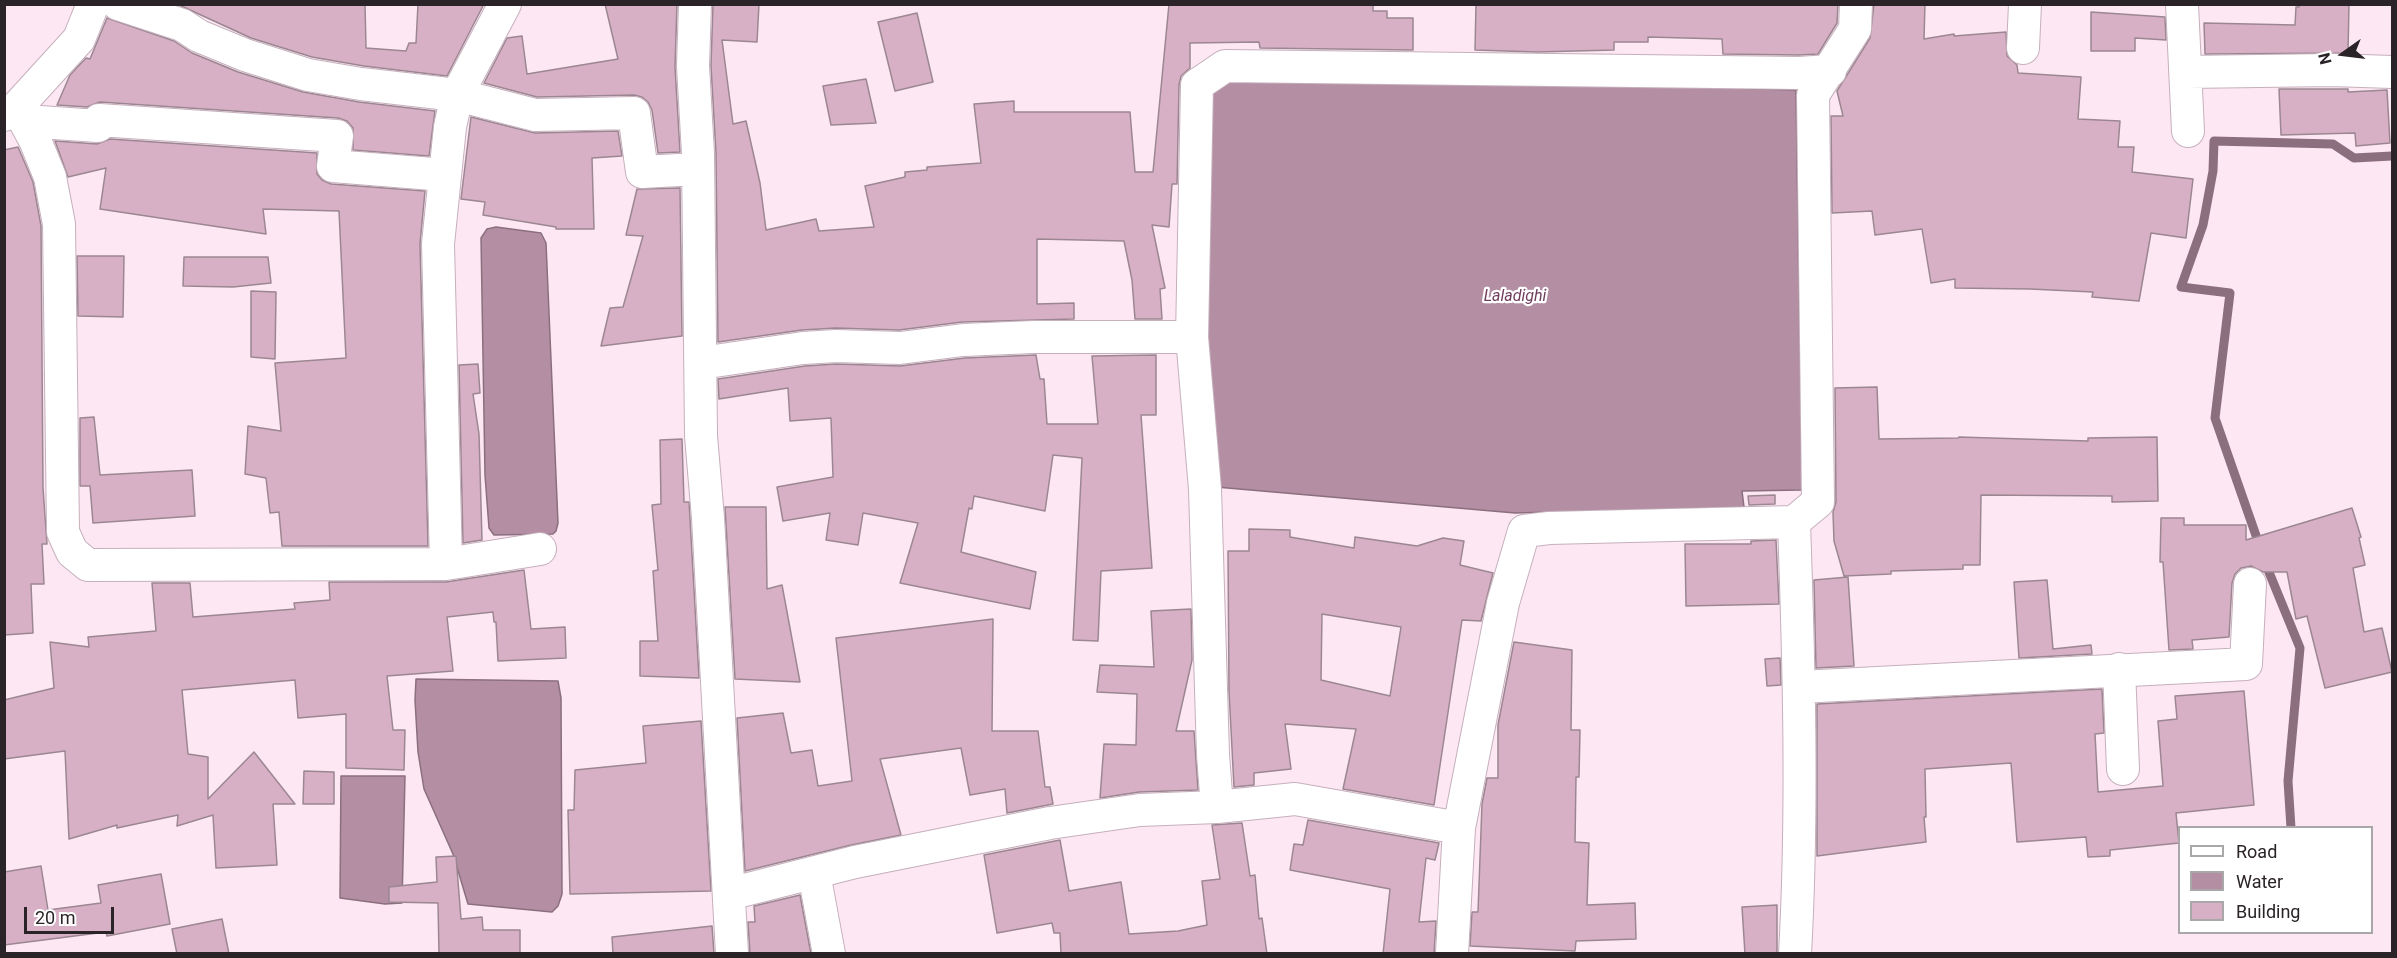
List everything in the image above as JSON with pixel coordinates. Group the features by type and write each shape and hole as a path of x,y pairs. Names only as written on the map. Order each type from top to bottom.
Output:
{"street":[{"path":"15,114 79,39 93,4"},
{"path":"118,4 182,25 199,36 245,55 308,75 361,84 457,95 535,115 633,114 642,172 699,169"},
{"path":"446,564 438,244 445,175 457,95 505,4"},
{"path":"695,4 693,66 699,169 701,436 732,954"},
{"path":"1452,954 1459,828 1503,603 1524,531 1549,528 1794,522 1818,502 1813,95 1855,29 1856,4"},
{"path":"2023,48 2025,4"},
{"path":"2182,4 2188,131"},
{"path":"1217,807 1205,489 1192,337 1197,85 1225,66 1830,71"},
{"path":"2186,72 2332,70 2392,72"},
{"path":"15,114 98,126 99,120 337,136 333,166 445,175"},
{"path":"15,114 35,140 50,177 59,224 63,532 72,552 88,565 446,564 540,549"},
{"path":"701,363 803,348 836,346 900,348 963,340 1033,337 1192,337"},
{"path":"1794,522 1800,687 1799,882 1795,954"},
{"path":"1800,687 2246,664 2250,584"},
{"path":"2119,669 2123,769"},
{"path":"729,894 855,862 1050,823 1140,810 1217,807 1295,799 1459,828"},
{"path":"814,873 830,954"}],"water":[{"name":"Laladighi","path":"1229,74 1796,90 1802,490 1742,491 1744,507 1515,513 1216,487 1203,331 1208,94"},
{"path":"496,227 541,233 546,243 558,523 553,534 494,535 489,528 485,475 481,238 487,229"},
{"path":"416,679 558,681 561,698 562,894 558,906 552,912 468,904 453,854 424,789 418,752"},
{"path":"341,776 405,776 402,903 385,904 340,898"}],"building":[{"path":"177,4 365,4 366,48 406,51 409,43 416,43 418,4 484,4 447,76 312,57 251,38"},
{"path":"605,4 677,4 675,67 680,152 658,153 652,110 642,97 634,95 537,97 484,83 507,38 522,36 527,74 618,59"},
{"path":"713,4 759,4 757,42 722,40 733,124 746,121 760,183 766,230 816,219 819,231 874,227 865,186 905,177 905,172 927,170 927,167 981,163 974,104 1014,101 1014,112 1130,112 1135,172 1153,172 1169,4 1373,4 1373,11 1387,11 1387,18 1413,18 1413,50 1260,48 1259,42 1190,43 1190,68 1181,76 1179,85 1177,184 1172,184 1169,227 1152,225 1165,288 1160,289 1162,319 1135,319 1132,280 1124,241 1037,239 1037,304 1074,303 1074,319 962,322 899,330 836,328 802,330 718,342 716,153 711,66"},
{"path":"1476,4 1838,4 1837,23 1818,54 1799,55 1723,54 1722,39 1648,37 1648,42 1614,42 1614,50 1537,52 1475,50"},
{"path":"1874,4 1925,4 1924,39 1954,34 1954,36 2006,32 2007,56 2017,65 2018,73 2081,77 2078,119 2120,121 2118,147 2134,147 2132,172 2193,179 2186,238 2151,233 2139,301 2092,297 2093,292 1955,288 1955,279 1931,283 1922,229 1875,235 1872,211 1832,213 1831,116 1843,116 1837,91 1870,38"},
{"path":"2299,4 2349,4 2348,53 2205,54 2204,23 2295,25 2296,7 2299,7"},
{"path":"2091,12 2165,17 2166,40 2135,38 2135,51 2091,51"},
{"path":"917,13 933,82 895,91 878,22"},
{"path":"107,18 174,41 192,53 238,72 303,92 359,102 435,111 429,156 353,150 353,128 347,121 338,118 100,102 87,107 57,105 70,75 86,58 90,59"},
{"path":"866,79 876,123 831,125 823,86"},
{"path":"2279,89 2348,89 2348,92 2387,90 2390,143 2356,146 2355,133 2281,135"},
{"path":"471,117 535,133 618,131 622,156 592,158 594,229 556,229 556,227 483,215 485,202 461,199"},
{"path":"110,139 317,153 317,174 322,180 331,184 425,191 420,244 428,546 282,546 279,512 270,513 266,478 245,474 248,426 281,431 275,363 346,358 339,211 263,209 266,234 100,209 106,168 68,177 55,141 97,144"},
{"path":"18,147 33,182 41,226 43,488 47,544 42,544 44,584 31,584 33,633 4,635 4,150"},
{"path":"680,188 682,336 601,346 610,308 623,307 643,236 626,235 637,189"},
{"path":"77,256 124,256 123,317 78,316"},
{"path":"184,257 268,257 271,283 233,287 183,286"},
{"path":"251,291 276,292 275,359 251,357"},
{"path":"1036,355 1040,379 1044,379 1047,424 1098,424 1092,356 1156,355 1156,415 1141,415 1152,568 1101,571 1098,641 1073,640 1082,458 1053,455 1045,511 974,496 972,509 969,508 961,552 1036,572 1030,609 900,583 918,523 863,513 858,545 826,540 830,513 783,521 777,487 833,477 831,418 790,421 788,388 719,399 718,379 805,366 836,364 900,366 965,358"},
{"path":"478,364 480,393 473,394 479,434 482,540 463,543 459,365"},
{"path":"1877,387 1879,439 1959,437 2088,441 2088,438 2157,437 2158,501 2112,502 2112,496 1981,495 1980,565 1963,565 1963,569 1891,571 1891,574 1844,576 1834,541 1835,388"},
{"path":"94,417 100,475 192,470 195,516 93,523 90,486 80,486 80,418"},
{"path":"682,439 684,502 689,502 699,678 640,676 640,641 658,641 653,571 658,570 652,505 661,504 660,440"},
{"path":"1775,495 1775,504 1749,505 1748,496"},
{"path":"725,507 766,507 767,589 782,585 800,682 735,679"},
{"path":"2352,508 2361,537 2359,538 2365,565 2353,568 2364,632 2382,628 2392,672 2325,688 2307,616 2296,619 2287,572 2263,572 2251,566 2241,568 2235,574 2232,583 2229,637 2192,640 2193,649 2169,650 2163,562 2160,562 2161,518 2184,518 2184,525 2246,525 2246,540"},
{"path":"1249,529 1290,530 1290,537 1354,548 1355,537 1417,546 1443,538 1464,541 1460,565 1493,573 1481,621 1462,620 1434,805 1343,789 1356,729 1285,724 1291,769 1254,773 1254,785 1234,787 1229,691 1228,551 1249,551","holes":["1322,614 1401,627 1390,696 1321,680"]},
{"path":"1776,540 1779,604 1686,606 1685,544 1751,544 1751,541"},
{"path":"524,570 531,629 565,627 566,658 498,661 496,622 494,622 493,612 447,617 453,671 387,676 393,730 405,730 404,770 346,768 346,714 298,718 295,680 182,690 188,754 208,757 208,799 254,752 295,804 273,804 277,865 216,868 213,815 177,826 178,815 117,828 117,825 69,839 65,751 4,759 4,700 54,688 50,642 89,647 88,637 156,631 152,583 190,583 193,617 295,609 294,603 330,600 329,582 446,582"},
{"path":"1848,577 1854,666 1816,668 1814,580"},
{"path":"2047,580 2053,649 2091,645 2092,654 2019,658 2014,582"},
{"path":"1191,609 1192,660 1176,731 1194,731 1198,790 1139,792 1100,798 1104,744 1136,745 1137,694 1097,692 1100,665 1154,667 1151,611"},
{"path":"993,619 992,731 1038,731 1045,787 1050,787 1053,804 1007,813 1005,789 970,795 961,748 880,759 901,835 745,871 737,718 783,713 791,753 812,750 818,786 852,781 836,638"},
{"path":"1514,642 1572,650 1571,730 1580,730 1579,777 1576,777 1575,842 1589,843 1587,905 1635,903 1636,939 1576,941 1575,951 1470,946 1472,912 1478,912 1482,804 1487,778 1498,778 1498,725"},
{"path":"1780,658 1781,685 1767,686 1765,659"},
{"path":"2102,689 2104,733 2095,734 2098,792 2163,786 2158,721 2177,719 2175,696 2244,691 2254,805 2176,813 2178,843 2110,850 2110,856 2088,857 2086,837 2017,842 2011,763 1925,769 1926,842 1817,856 1817,704"},
{"path":"701,721 711,891 570,894 568,810 574,810 575,770 646,763 643,726"},
{"path":"304,771 334,772 334,804 303,804"},
{"path":"1308,820 1439,843 1435,860 1426,858 1419,922 1436,921 1434,954 1383,954 1390,889 1290,870 1294,844 1303,845"},
{"path":"1242,823 1250,876 1255,875 1259,919 1262,918 1267,954 1061,954 1060,933 1054,933 1052,923 997,933 984,855 1060,840 1069,891 1121,882 1129,934 1178,931 1207,925 1202,881 1220,879 1212,825"},
{"path":"456,856 461,919 482,917 483,930 520,930 520,954 439,954 438,903 389,902 389,887 437,882 436,857"},
{"path":"41,866 48,910 101,903 98,885 161,874 170,924 107,936 106,932 4,945 4,872"},
{"path":"800,895 811,954 750,954 748,922 755,922 754,906"},
{"path":"1777,905 1777,954 1745,954 1742,907"},
{"path":"222,919 229,954 177,954 172,929"},
{"path":"712,926 714,954 613,954 612,937"}],"waterway":[{"path":"2260,547 2215,418 2230,293 2181,287 2203,225 2213,171 2214,141 2333,144 2354,158 2392,156"},
{"path":"2264,560 2300,648 2288,781 2291,826"}]}
